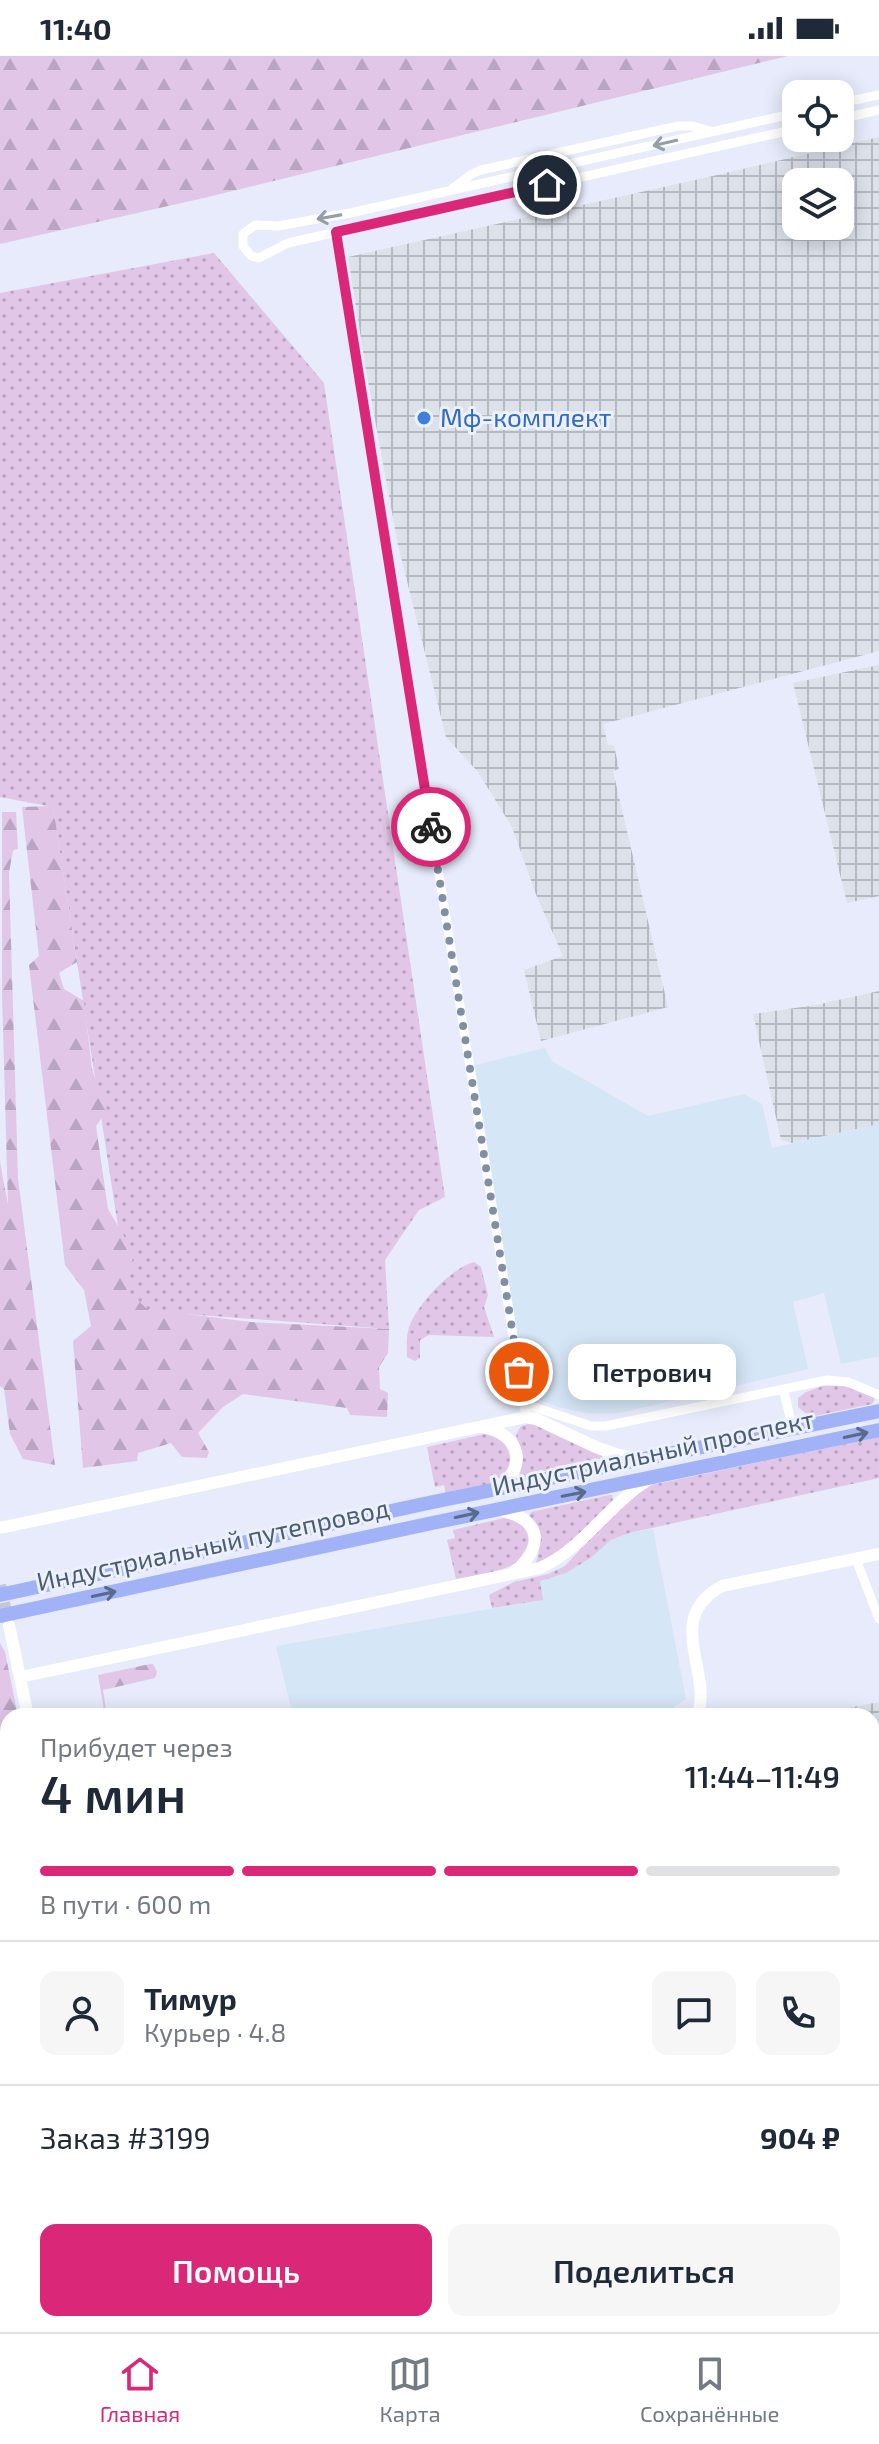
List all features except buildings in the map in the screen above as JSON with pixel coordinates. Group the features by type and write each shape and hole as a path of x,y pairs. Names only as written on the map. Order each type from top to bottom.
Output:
{"main road":[{"name":"Индустриальный проспект","path":"433,1502 879,1411"},
{"name":"Индустриальный проспект","path":"437,1522 879,1430"},
{"name":"Индустриальный путепровод","path":"0,1595 433,1502"},
{"name":"Индустриальный путепровод","path":"4,1620 437,1522"}],"street":[{"path":"854,100 879,95"},
{"path":"854,116 879,110"},
{"path":"782,116 450,191 278,226 255,225 243,234 243,246 251,256 259,258 281,245 782,132"},
{"path":"336,232 526,1412 619,1455 648,1460"},
{"path":"0,1528 480,1426 534,1407 591,1426 606,1426 827,1380 838,1380 879,1395"},
{"path":"783,1389 793,1429"},
{"path":"480,1426 502,1433 516,1450 513,1473 492,1490"},
{"path":"20,1677 540,1568 558,1560 588,1535 630,1491 651,1478"},
{"path":"497,1509 527,1521 535,1543 525,1563 508,1576"},
{"path":"699,1708 693,1619 703,1599 722,1586 879,1554"},
{"path":"856,1559 879,1619"},
{"path":"4,1620 26,1708"}],"shaded area":[{"path":"879,137 879,651 603,724 608,745 614,745 619,769 613,771 668,1007 541,1041 524,970 563,956 537,897 512,827 478,772 446,737 398,545 348,257 815,152 854,152 854,143"},
{"path":"879,665 879,896 847,903 793,683"},
{"path":"879,991 879,1124 792,1143 781,1140 753,1014 816,1005"},
{"path":"545,1048 552,1061 648,1116 744,1094 762,1104 772,1148 879,1124 879,1356 841,1364 824,1293 793,1302 808,1369 620,1413 587,1413 534,1398 525,1378 475,1065"},
{"path":"653,1529 686,1699 672,1708 291,1708 276,1646 542,1600 539,1581 566,1573 592,1557 611,1540"},
{"path":"879,1702 879,1708 848,1708"}],"green space":[{"path":"0,56 788,56 208,197 0,244"},
{"path":"214,253 324,383 445,1197 419,1210 385,1260 389,1329 131,1310 53,807 0,797 0,293"},
{"path":"53,806 77,962 59,973 64,989 84,1001 92,1069 106,1112 96,1126 108,1209 135,1255 128,1269 129,1292 147,1309 251,1322 389,1329 388,1353 379,1367 380,1389 388,1393 387,1417 350,1415 347,1408 243,1394 223,1407 198,1433 209,1452 207,1458 182,1457 171,1443 138,1453 137,1461 83,1468 73,1341 91,1326 84,1290 65,1265 29,965 39,956 22,807"},
{"path":"2,812 16,812 18,849 13,850 9,873 18,1178 55,1465 23,1459 10,1434 4,1389 0,1386 0,1162 8,1205 2,994"},
{"path":"474,1262 481,1267 488,1295 484,1307 494,1337 429,1335 420,1340 420,1358 415,1361 407,1357 408,1331 425,1300 455,1272"},
{"path":"823,1386 844,1386 874,1397 874,1401 872,1404 810,1417 798,1407 798,1398"},
{"path":"532,1423 601,1454 603,1458 522,1476 523,1457 516,1435 521,1426"},
{"path":"485,1434 501,1441 509,1453 510,1460 504,1474 485,1485 446,1494 444,1485 435,1487 427,1447"},
{"path":"879,1437 879,1478 629,1533 611,1540 592,1557 566,1573 540,1581 543,1600 492,1608 489,1595 514,1582 548,1574 565,1566 642,1487"},
{"path":"609,1495 613,1500 566,1551 536,1563 539,1539 529,1516 531,1512"},
{"path":"504,1518 519,1523 527,1532 529,1547 524,1556 504,1568 456,1579 447,1540 455,1538 453,1530"},
{"path":"0,1643 5,1652 16,1708 0,1708"},
{"path":"153,1664 157,1672 155,1678 103,1690 106,1708 98,1675"}],"tunnel":[{"path":"0,1585 8,1622"}],"way so far":[{"path":"431,827 519,1372"}],"place":[{"name":"Мф-комплект","path":"424,418"},
{"name":"Петрович","path":"519,1372"}],"route":[{"path":"431,827 336,232 547,185"}]}
